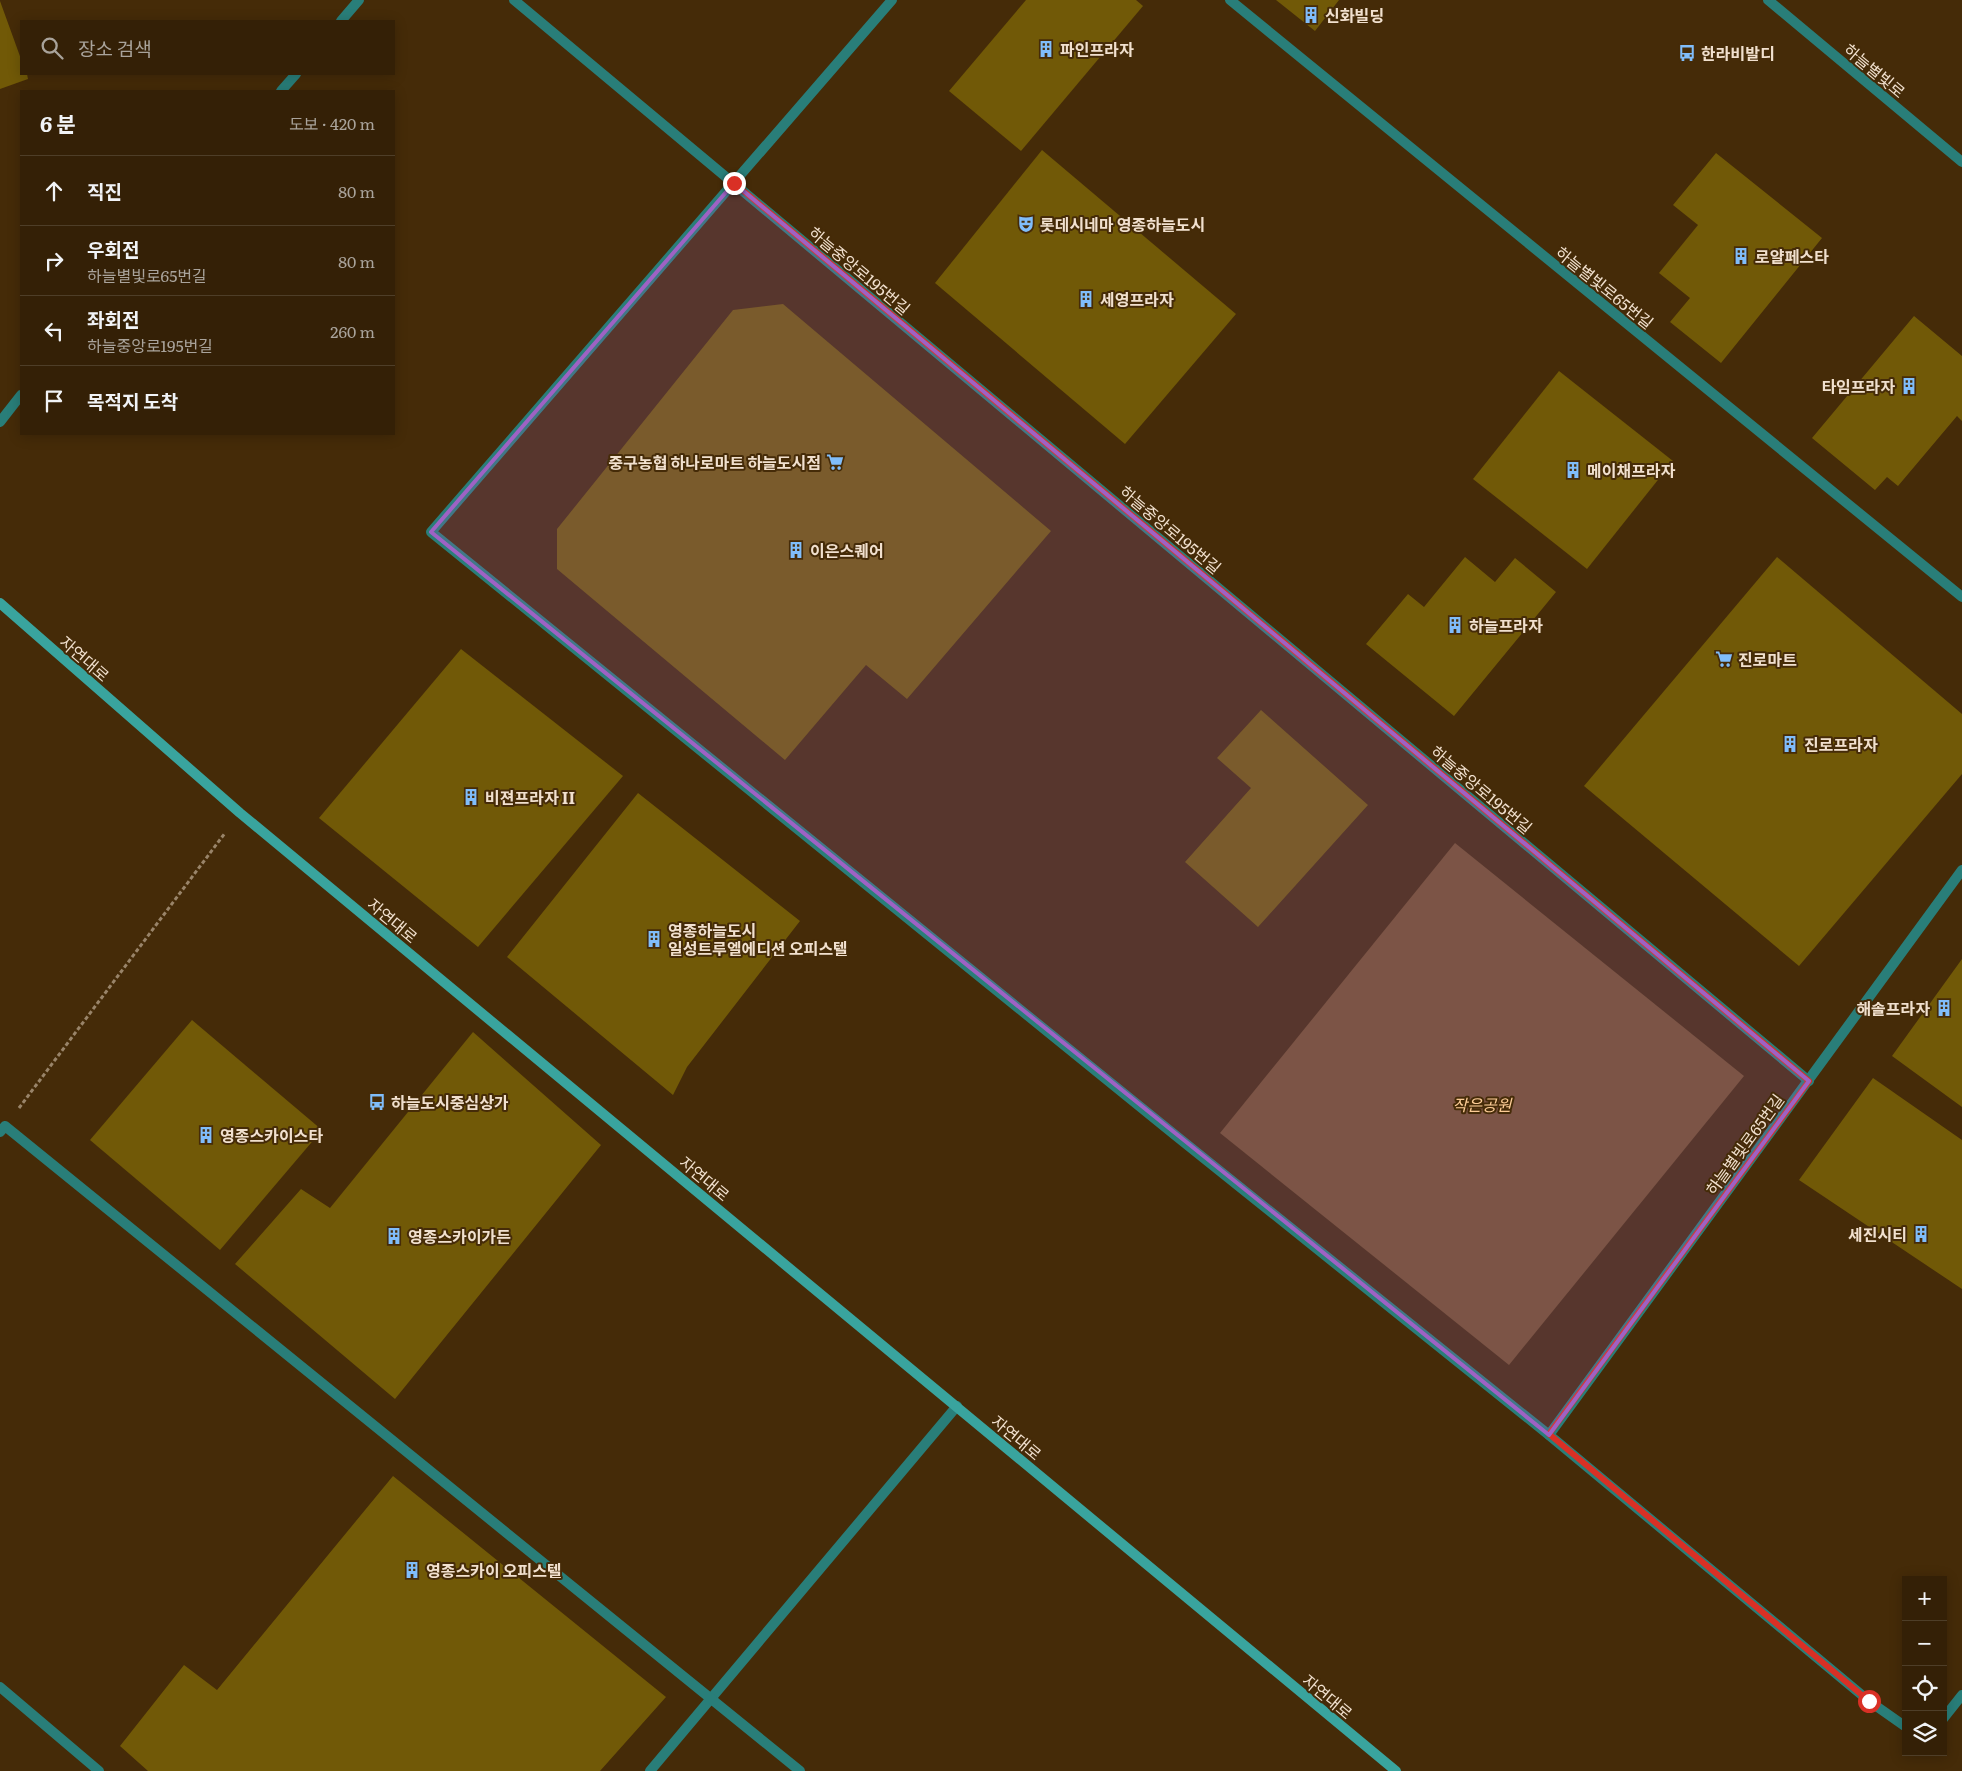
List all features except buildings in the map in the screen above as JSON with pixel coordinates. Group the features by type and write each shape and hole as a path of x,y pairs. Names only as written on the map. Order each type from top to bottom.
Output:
{"main road":[{"name":"자연대로","path":"0,603 240,812 1396,1771"}],"street":[{"path":"342,20 359,0"},
{"name":"하늘중앙로195번길","path":"514,0 1809,1081"},
{"path":"892,0 431,532 1159,1122 1549,1434 1869,1701 1902,1724"},
{"name":"하늘별빛로65번길","path":"1230,0 1962,597"},
{"name":"하늘별빛로","path":"1768,0 1962,162"},
{"path":"282,90 295,75"},
{"path":"0,422 20,396"},
{"name":"하늘별빛로65번길","path":"1549,1434 1962,870"},
{"path":"3,1129 800,1771"},
{"path":"650,1771 957,1406"},
{"path":"0,1687 99,1771"},
{"path":"1947,1714 1962,1695"}],"path":[{"path":"3,1129 240,812"}],"highlighted area":[{"path":"734,183 1809,1081 1549,1435 431,532"}],"green space":[{"name":"작은공원","path":"1455,843 1744,1076 1509,1365 1220,1133"}],"place":[{"name":"신화빌딩","path":"1311,15"},
{"name":"파인프라자","path":"1046,49"},
{"name":"한라비발디","path":"1687,53"},
{"name":"롯데시네마 영종하늘도시","path":"1026,224"},
{"name":"로얄페스타","path":"1741,256"},
{"name":"세영프라자","path":"1086,299"},
{"name":"타임프라자","path":"1909,386"},
{"name":"중구농협 하나로마트 하늘도시점","path":"835,462"},
{"name":"메이채프라자","path":"1573,470"},
{"name":"이은스퀘어","path":"796,550"},
{"name":"하늘프라자","path":"1455,625"},
{"name":"진로마트","path":"1724,659"},
{"name":"진로프라자","path":"1790,744"},
{"name":"비젼프라자 II","path":"471,797"},
{"name":"영종하늘도시 일성트루엘에디션 오피스텔","path":"654,939"},
{"name":"해솔프라자","path":"1944,1008"},
{"name":"하늘도시중심상가","path":"377,1102"},
{"name":"영종스카이스타","path":"206,1135"},
{"name":"세진시티","path":"1921,1234"},
{"name":"영종스카이가든","path":"394,1236"},
{"name":"영종스카이 오피스텔","path":"412,1570"}],"route":[{"path":"734,183 1809,1081 1549,1434 1869,1701"}]}
